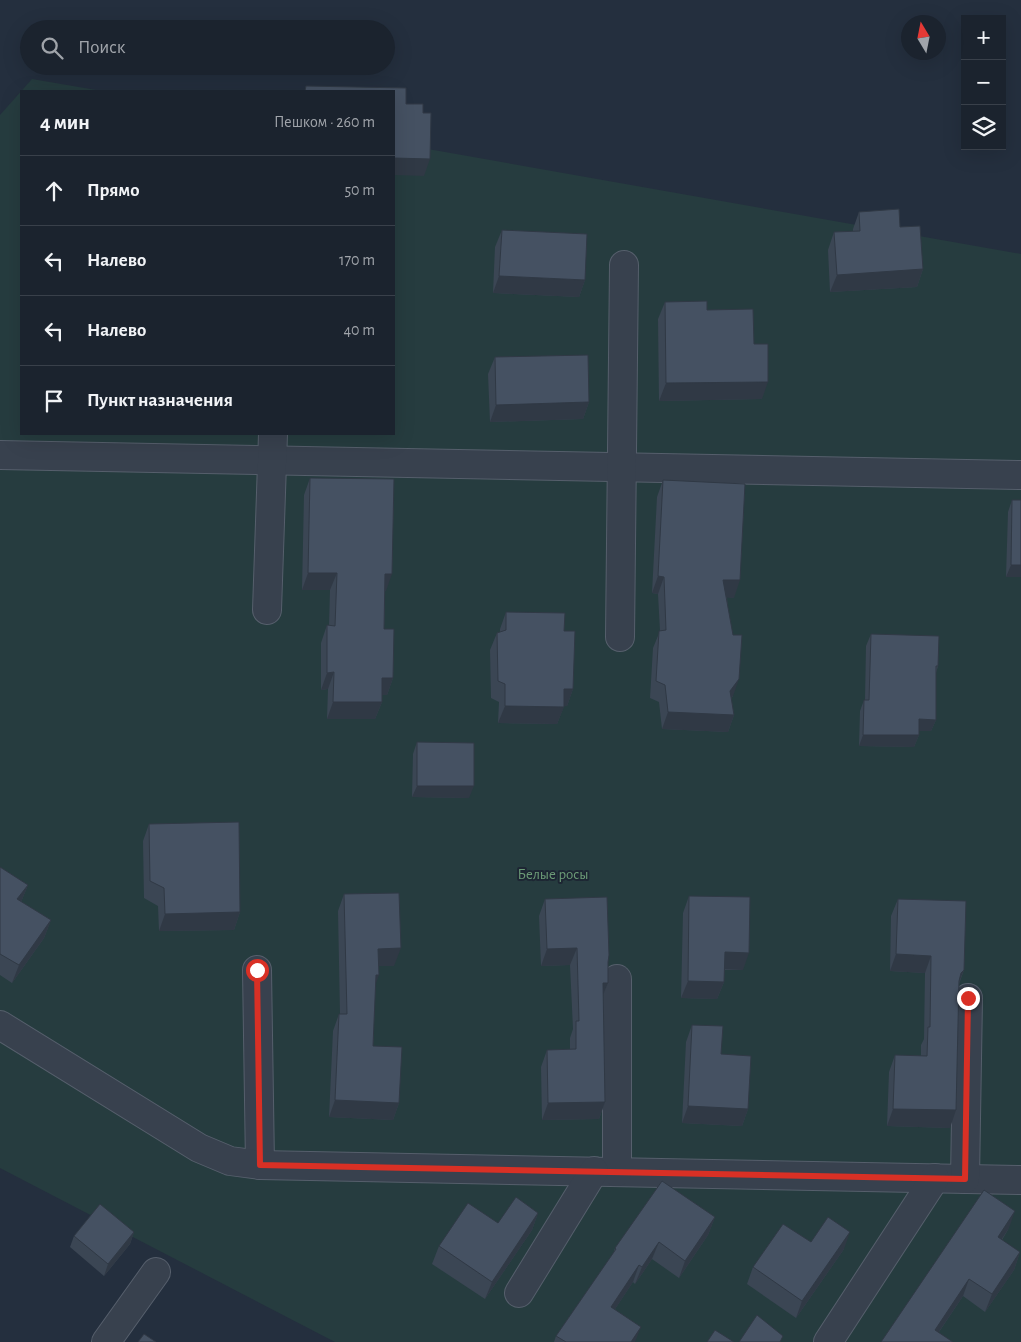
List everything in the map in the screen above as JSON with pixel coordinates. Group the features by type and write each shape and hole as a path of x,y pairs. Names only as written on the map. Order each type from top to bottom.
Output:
{"street":[{"path":"620,637 624,265"},
{"path":"267,610 272,447"},
{"path":"0,455 272,447 622,467 1021,474"},
{"path":"257,970 260,1165"},
{"path":"519,1293 606,1171 617,979"},
{"path":"965,1179 968,998"},
{"path":"0,1025 198,1148 230,1161 260,1165 1021,1180"},
{"path":"828,1342 935,1178"},
{"path":"106,1342 156,1272"}],"green space":[{"path":"32,79 96,90 22,90"},
{"name":"Белые росы","path":"20,92 20,435 395,435 395,143 1021,254 1021,1342 335,1342 0,1168 0,115"}],"building":[{"path":"306,86 406,88 406,104 423,104 423,113 431,113 430,159 395,158 395,90 305,90"},
{"path":"899,209 900,227 920,226 923,269 837,275 834,232 860,231 859,212"},
{"path":"502,230 587,234 585,280 499,276"},
{"path":"707,301 707,310 753,309 754,344 768,344 768,382 666,383 665,302"},
{"path":"588,355 589,402 496,405 495,357"},
{"path":"310,478 394,479 392,574 385,574 384,629 394,629 393,678 382,678 382,702 333,702 334,672 327,673 327,625 335,626 337,573 308,573"},
{"path":"663,480 745,484 740,580 723,580 733,635 742,635 739,679 730,691 734,715 668,712 665,685 656,681 659,631 666,630 664,577 658,576"},
{"path":"1012,500 1021,500 1021,565 1011,565"},
{"path":"506,612 565,613 564,631 575,631 573,689 564,689 564,707 505,706 505,684 498,681 497,633 506,630"},
{"path":"871,634 939,636 938,666 936,666 936,720 919,719 919,735 863,735 864,700 869,700"},
{"path":"417,742 474,743 474,786 417,786"},
{"path":"239,822 240,912 165,914 164,888 150,881 149,824"},
{"path":"0,867 28,885 17,899 51,920 19,965 0,954"},
{"path":"399,893 401,948 378,949 379,975 376,975 373,1046 402,1047 399,1103 335,1100 339,1014 347,1014 344,894"},
{"path":"689,896 750,897 749,953 725,952 724,982 688,981"},
{"path":"607,897 608,983 603,983 605,1102 548,1103 547,1050 576,1049 576,1021 579,1021 577,948 547,949 545,899"},
{"path":"898,899 966,901 964,970 959,981 956,1110 893,1109 895,1055 927,1056 928,1027 930,1027 931,956 896,954"},
{"path":"692,1025 723,1026 721,1054 751,1056 748,1109 688,1106"},
{"path":"662,1181 715,1217 685,1261 659,1242 642,1267 639,1265 611,1307 641,1327 631,1342 566,1342 556,1336 615,1248"},
{"path":"984,1190 1015,1211 998,1237 1020,1252 992,1294 969,1279 935,1330 953,1342 881,1342"},
{"path":"516,1197 538,1213 492,1282 439,1246 468,1203 498,1223"},
{"path":"100,1204 134,1232 108,1264 74,1236"},
{"path":"828,1217 850,1232 802,1301 753,1267 783,1224 811,1242"},
{"path":"757,1315 783,1336 780,1342 739,1342"},
{"path":"715,1330 734,1342 707,1342"},
{"path":"144,1334 156,1342 138,1342"}],"route":[{"path":"257,970 260,1165 965,1179 968,998"}]}
